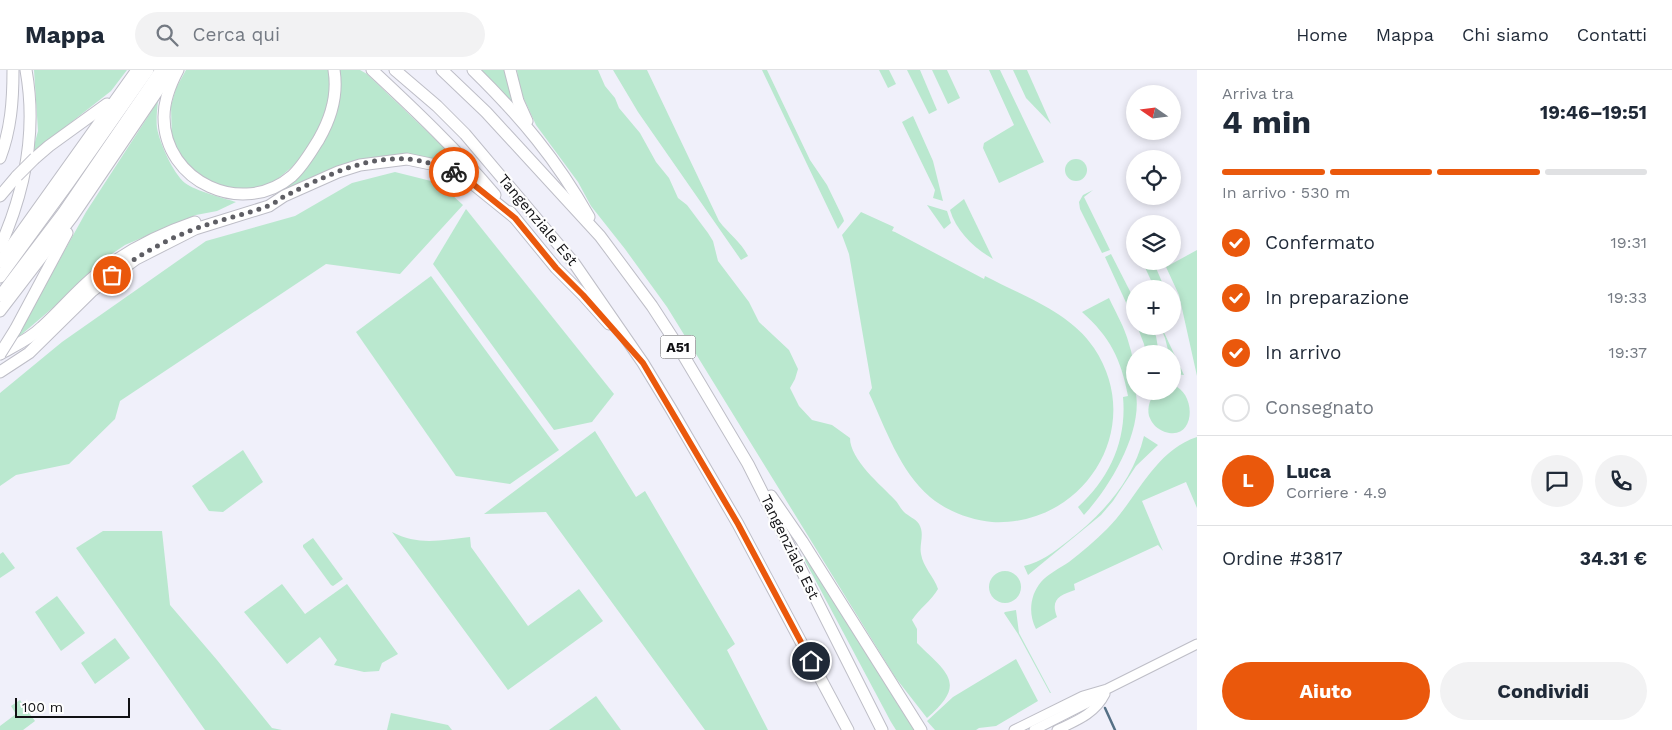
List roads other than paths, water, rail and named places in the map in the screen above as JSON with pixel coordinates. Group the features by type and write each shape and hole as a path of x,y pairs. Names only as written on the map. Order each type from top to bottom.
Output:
{"highway":[{"path":"0,158 14,102 13,70"},
{"path":"0,247 20,194 29,152 30,103 26,70"},
{"path":"0,262 137,70"},
{"path":"0,277 148,70"},
{"path":"0,296 63,213 161,70"},
{"path":"0,311 72,217 172,70"},
{"path":"178,70 167,95 164,112 165,127 171,148 182,166 198,181 219,191 250,194 273,188 292,176 304,162 322,135 332,109 335,87 334,70"},
{"path":"372,70 471,167 556,268 583,295 643,363"},
{"name":"Tangenziale Est","path":"395,70 437,106 465,134 574,263 643,363 738,524 848,730"},
{"name":"Tangenziale Est","path":"442,70 486,112 600,236 652,306 748,464 882,730"},
{"path":"473,70 532,132 570,183 600,236"},
{"path":"510,70 518,101 532,132"},
{"path":"0,196 17,176 48,146 106,106 123,89"},
{"path":"0,354 69,230 111,167 131,131"},
{"path":"0,354 32,335 98,274 136,248 180,227 284,196 338,172 360,165 407,159 440,166 463,176 515,218"},
{"path":"0,372 29,353 92,291 136,259 195,229 268,206 284,196"},
{"path":"748,464 802,541 921,730"}],"street":[{"path":"1014,730 1083,696 1107,689 1196,645"},
{"path":"1034,730 1097,698 1107,689"},
{"path":"1057,730 1091,713 1100,703 1107,689"}],"waterway":[{"path":"1105,708 1115,730"}]}
